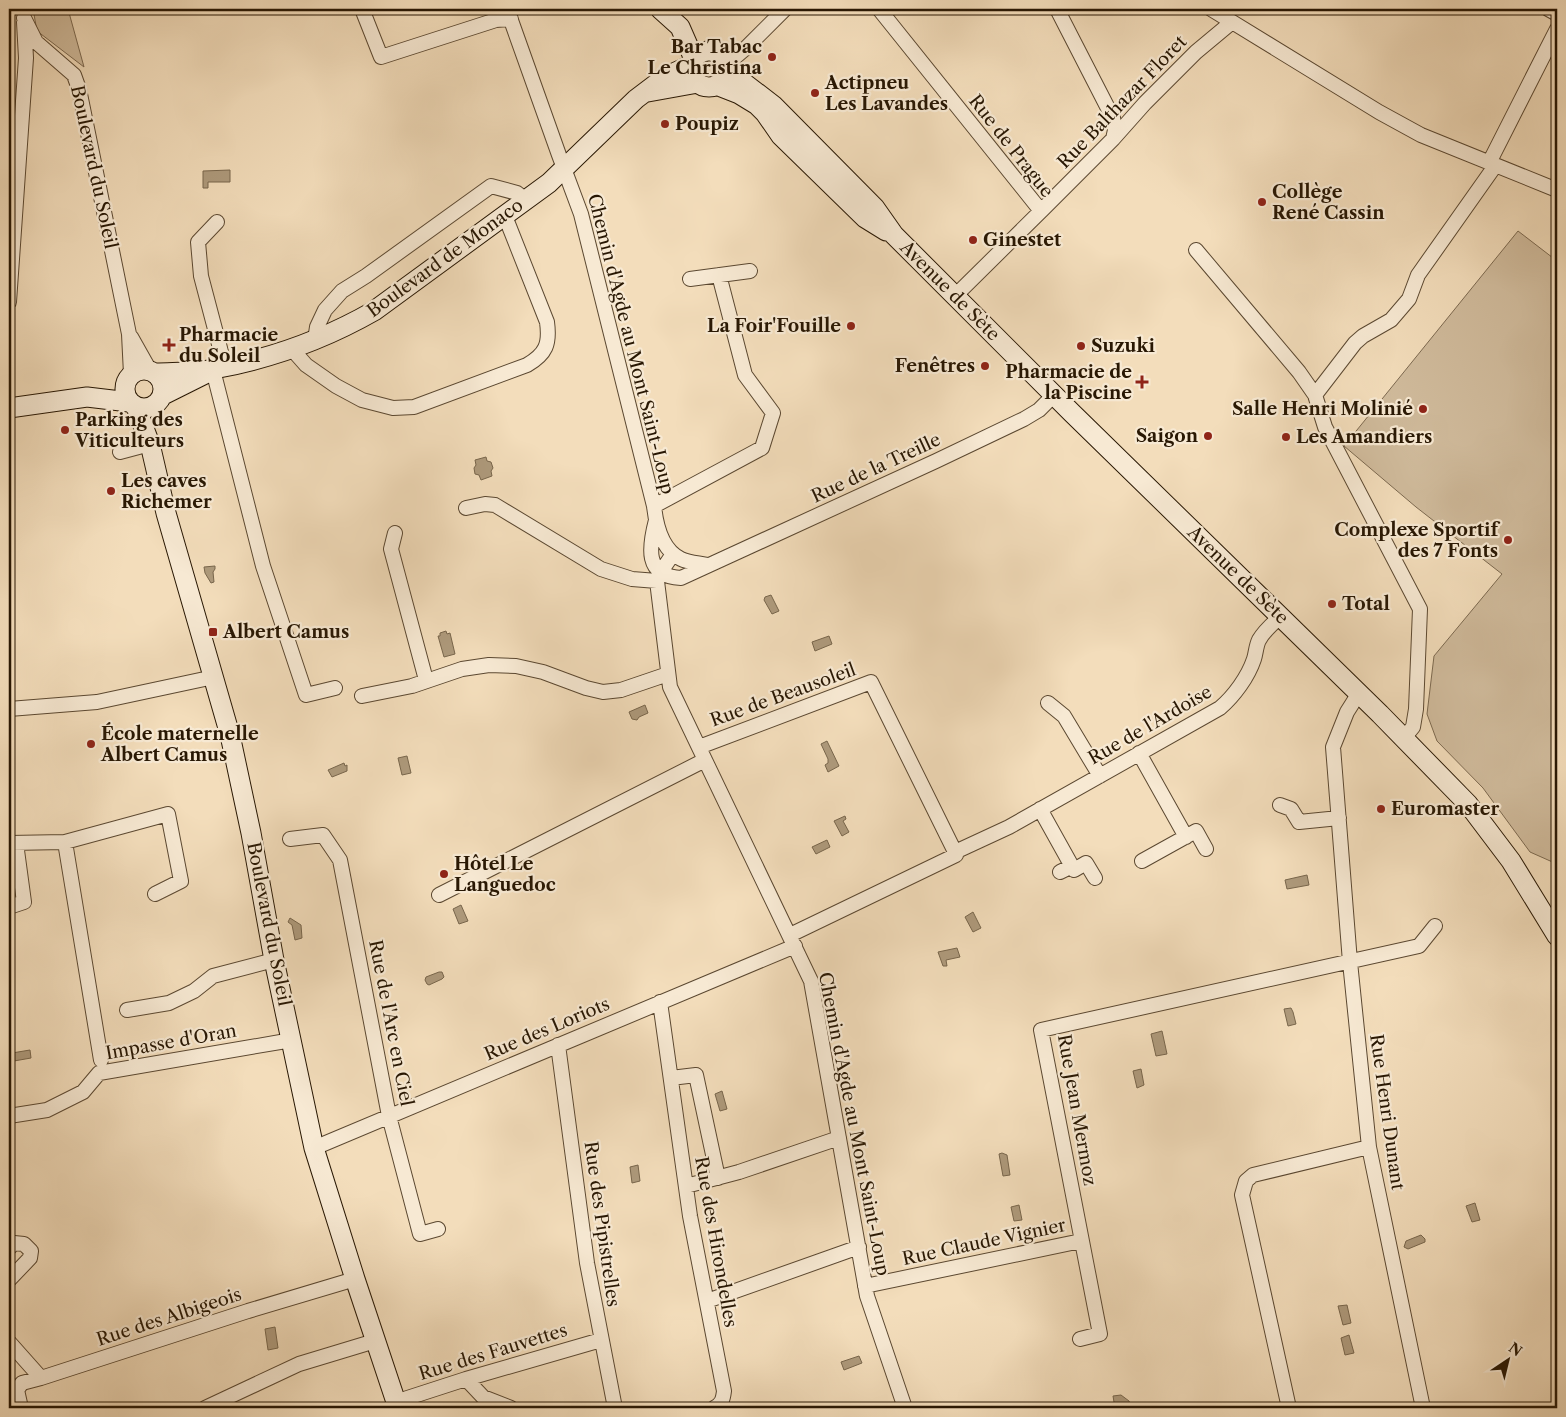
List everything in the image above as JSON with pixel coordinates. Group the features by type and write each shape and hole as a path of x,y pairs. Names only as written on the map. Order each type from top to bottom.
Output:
{"main road":[{"path":"660,9 680,27 698,58"},
{"path":"676,9 698,58 692,75 716,76"},
{"name":"Avenue de Sète","path":"698,58 720,55 716,76 773,106 875,208 894,235 1054,395 1404,738 1468,804 1511,862 1557,936"},
{"name":"Boulevard de Monaco","path":"87,397 140,375 219,368 291,348 344,328 374,311 526,200 564,169 645,92 665,77 698,58"},
{"path":"645,92 716,76"},
{"name":"Boulevard de Monaco","path":"160,400 219,368"},
{"path":"9,408 87,397 133,404 146,409 160,400 163,383 140,375 125,392 133,404"},
{"name":"Boulevard du Soleil","path":"150,444 160,400"},
{"name":"Boulevard du Soleil","path":"133,404 150,444 166,513 230,735 241,782 274,960 314,1148 354,1279 396,1406"}],"street":[{"path":"362,9 381,57 496,20 509,14"},
{"path":"716,76 785,9"},
{"name":"Rue de Prague","path":"879,9 1041,211 955,296"},
{"path":"1057,9 1113,118 1115,130 1113,139"},
{"path":"1211,9 1379,112 1421,135 1557,190"},
{"path":"1548,9 1557,14"},
{"path":"9,302 26,58 24,13"},
{"name":"Boulevard du Soleil","path":"24,13 36,42 74,75 77,82 129,334 140,375"},
{"name":"Chemin d'Agde au Mont Saint-Loup","path":"509,14 581,214 656,520 666,547 673,554"},
{"name":"Rue Balthazar Floret","path":"1041,211 1189,59 1232,22"},
{"path":"1314,395 1355,343 1363,336 1391,320 1409,299 1418,275 1492,164 1557,30"},
{"path":"315,340 317,327 325,310 342,291 366,276 490,186 517,194 526,200"},
{"path":"291,348 306,365 336,386 362,400 392,408 414,407 527,365 538,358 546,348 549,336 547,322 505,216"},
{"path":"217,222 198,242 201,276 219,368 264,566 306,695 334,688"},
{"path":"1196,250 1299,372 1314,395 1325,427 1420,609 1416,709 1413,727 1404,738"},
{"path":"690,279 750,271"},
{"path":"654,506 762,448 773,413 745,375 718,275"},
{"name":"Rue de la Treille","path":"466,508 485,504 495,505 601,569 632,579 681,578 1024,419 1039,410 1054,395"},
{"path":"120,452 150,444"},
{"name":"Chemin d'Agde au Mont Saint-Loup","path":"656,520 651,540 651,552 653,565 659,577 670,687 811,981 867,1296 905,1408"},
{"path":"395,533 391,549 426,680"},
{"path":"659,577 673,554 690,562 708,564"},
{"name":"Rue de l'Ardoise","path":"955,852 1040,809 1220,708 1228,701 1249,671 1261,636 1280,617"},
{"path":"362,696 412,686 462,669 489,665 516,666 543,672 586,688 603,692 621,690 668,674"},
{"path":"9,709 97,702 214,677"},
{"name":"Rue de Beausoleil","path":"699,747 871,682 955,852"},
{"name":"Rue Henri Dunant","path":"1359,693 1347,712 1332,747 1350,962 1370,1147 1423,1408"},
{"path":"1048,703 1064,716 1100,776"},
{"path":"1139,753 1186,837"},
{"path":"439,894 705,760"},
{"path":"1280,805 1291,809 1298,822 1339,818"},
{"path":"1040,809 1066,869 1074,870 1086,863 1095,878"},
{"path":"9,907 24,902 12,843 65,842 168,814 181,881 155,894"},
{"path":"1142,862 1196,831 1206,849"},
{"name":"Rue de l'Arc en Ciel","path":"290,839 323,836 340,860 389,1116 420,1234 438,1229"},
{"path":"65,842 101,1060"},
{"path":"793,940 956,854 955,852"},
{"path":"1350,962 1419,946 1435,926"},
{"name":"Rue des Loriots","path":"314,1148 660,1002 793,940"},
{"path":"127,1010 169,1003 194,991 213,976 274,960"},
{"name":"Rue Jean Mermoz","path":"1080,1340 1100,1334 1041,1030 1350,962"},
{"name":"Rue des Hirondelles","path":"660,1002 686,1186 724,1391 723,1399 719,1406 714,1408"},
{"name":"Impasse d'Oran","path":"9,1116 46,1110 83,1092 99,1073 292,1040"},
{"name":"Rue des Pipistrelles","path":"558,1045 587,1263 615,1408"},
{"name":"Rue des Hirondelles","path":"671,1078 696,1075 718,1178"},
{"path":"686,1186 718,1178 839,1138"},
{"path":"1289,1408 1242,1196 1246,1181 1254,1175 1370,1147"},
{"name":"Rue Claude Vignier","path":"865,1286 1081,1241"},
{"path":"9,1248 14,1243 24,1244 30,1251 30,1258 9,1280"},
{"path":"707,1301 859,1247"},
{"name":"Rue des Albigeois","path":"20,1408 18,1390 22,1383 354,1279"},
{"name":"Rue des Fauvettes","path":"396,1406 466,1379 601,1340"},
{"path":"205,1408 299,1364 375,1341"},
{"path":"9,1342 41,1378"},
{"path":"466,1379 483,1397 511,1408"}],"shaded area":[{"path":"33,9 68,9 84,67 37,31"},
{"path":"230,170 230,182 208,182 208,188 203,188 203,171"},
{"name":"Complexe Sportif des 7 Fonts","path":"1518,231 1557,261 1557,316 1551,324 1557,330 1557,864 1530,852 1483,788 1437,741 1427,714 1434,656 1502,574 1416,507 1344,446"},
{"path":"486,457 487,461 491,462 493,468 491,471 492,476 481,480 479,475 475,474 475,460"},
{"path":"215,566 213,572 214,582 211,583 204,567"},
{"path":"771,595 779,611 772,614 764,600 765,597"},
{"path":"446,631 447,634 450,633 455,654 444,657 438,636"},
{"path":"829,636 832,644 815,651 812,642"},
{"path":"645,705 648,713 637,720 632,719 629,712"},
{"path":"827,741 839,766 828,772 825,765 828,763 828,759 821,744"},
{"path":"407,756 411,773 402,775 398,758"},
{"path":"344,763 345,766 347,765 347,771 332,777 328,770"},
{"path":"845,816 846,819 843,821 849,832 842,836 834,821"},
{"path":"827,840 830,847 816,854 812,847"},
{"path":"1307,875 1309,885 1287,889 1285,880"},
{"path":"461,905 468,921 459,924 453,909"},
{"path":"973,912 981,928 973,932 965,917"},
{"path":"290,918 301,925 302,938 295,940 292,925 288,922"},
{"path":"957,948 960,957 946,960 947,966 943,966 938,952"},
{"path":"442,972 444,977 429,985 427,984 426,977"},
{"path":"1291,1008 1296,1024 1288,1026 1284,1009"},
{"path":"1162,1031 1167,1054 1156,1056 1151,1034"},
{"path":"30,1050 31,1058 14,1061 12,1053"},
{"path":"1141,1069 1144,1085 1137,1088 1133,1071"},
{"path":"722,1091 727,1109 720,1111 715,1094"},
{"path":"999,1154 1007,1155 1010,1175 1003,1176"},
{"path":"638,1165 640,1181 632,1183 630,1167"},
{"path":"1475,1203 1480,1220 1472,1222 1466,1206"},
{"path":"1019,1205 1022,1220 1014,1221 1011,1207"},
{"path":"1421,1235 1425,1242 1408,1249 1404,1247 1406,1241"},
{"path":"1347,1305 1351,1323 1343,1325 1338,1306"},
{"path":"275,1327 278,1348 268,1350 265,1329"},
{"path":"1349,1335 1354,1353 1345,1355 1341,1338"},
{"path":"859,1356 862,1363 844,1370 841,1362"},
{"path":"1121,1395 1129,1401 1132,1408 1115,1408 1113,1396"}],"place":[{"name":"Bar Tabac Le Christina","path":"772,57"},
{"name":"Actipneu Les Lavandes","path":"815,93"},
{"name":"Poupiz","path":"665,124"},
{"name":"Collège René Cassin","path":"1262,202"},
{"name":"Ginestet","path":"973,240"},
{"name":"La Foir'Fouille","path":"851,326"},
{"name":"Pharmacie du Soleil","path":"169,345"},
{"name":"Suzuki","path":"1081,346"},
{"name":"Fenêtres","path":"985,366"},
{"name":"Pharmacie de la Piscine","path":"1142,382"},
{"name":"Salle Henri Molinié","path":"1423,409"},
{"name":"Parking des Viticulteurs","path":"65,430"},
{"name":"Saigon","path":"1208,436"},
{"name":"Les Amandiers","path":"1286,437"},
{"name":"Les caves Richemer","path":"111,491"},
{"name":"Complexe Sportif des 7 Fonts","path":"1508,540"},
{"name":"Total","path":"1332,604"},
{"name":"Albert Camus","path":"213,632"},
{"name":"École maternelle Albert Camus","path":"91,744"},
{"name":"Euromaster","path":"1381,809"},
{"name":"Hôtel Le Languedoc","path":"444,874"}]}
